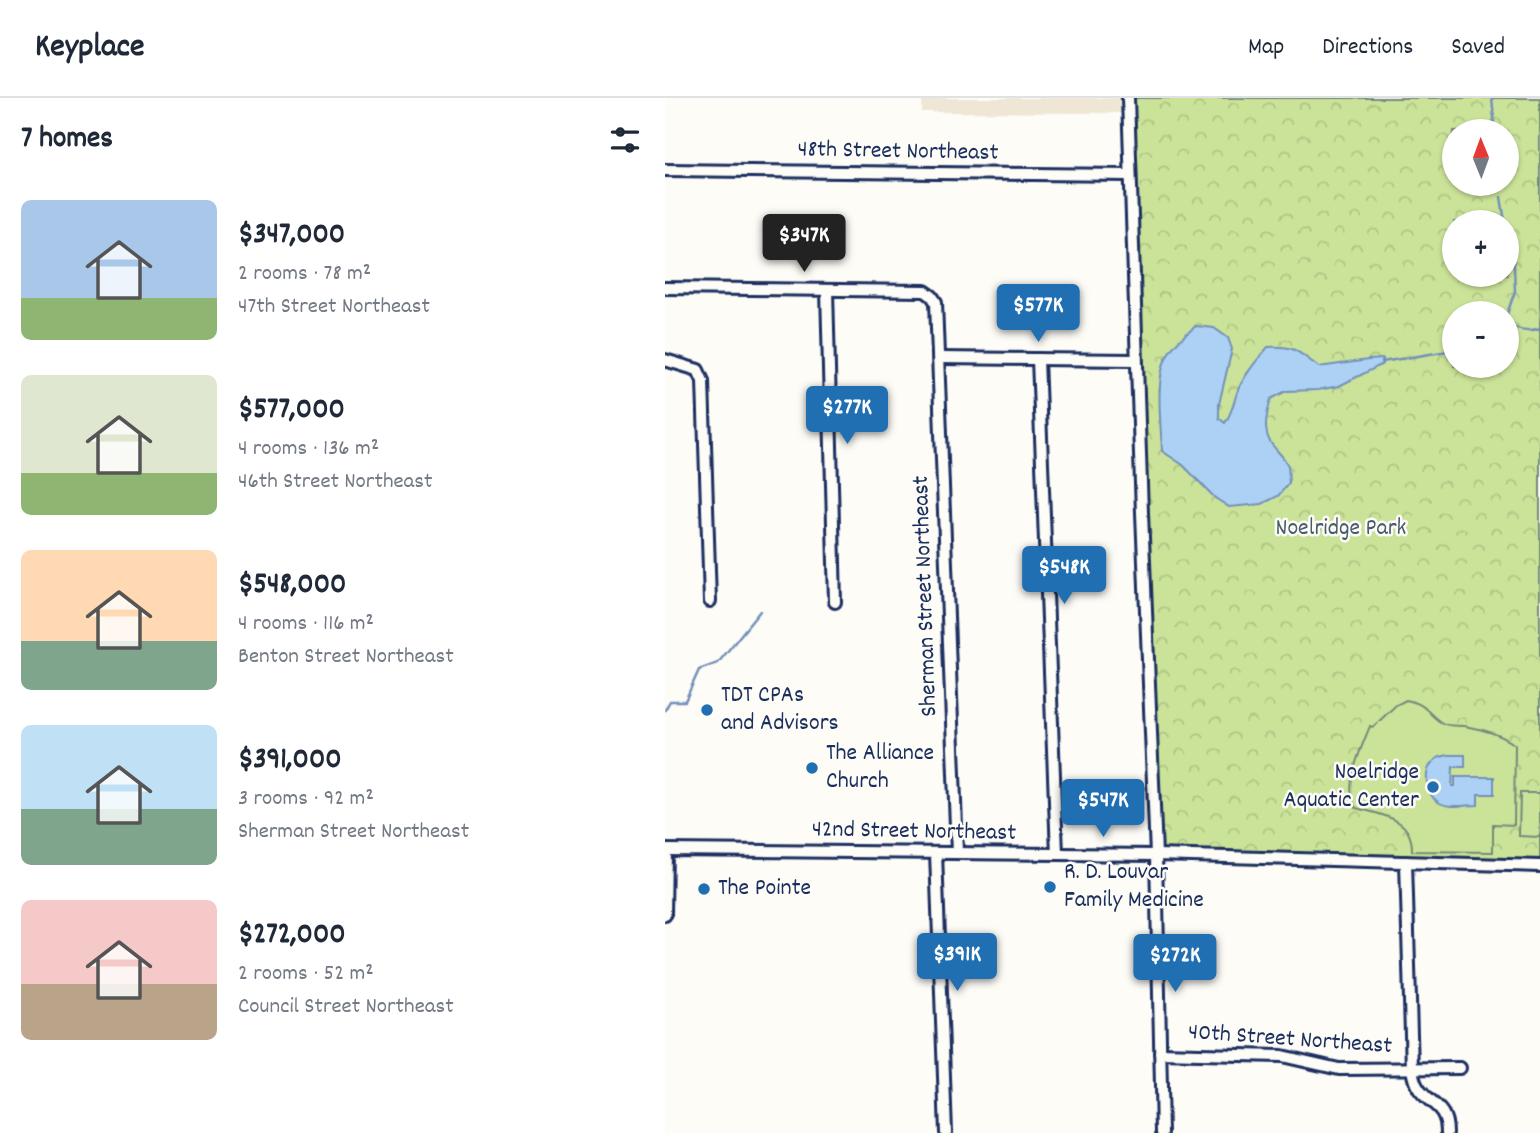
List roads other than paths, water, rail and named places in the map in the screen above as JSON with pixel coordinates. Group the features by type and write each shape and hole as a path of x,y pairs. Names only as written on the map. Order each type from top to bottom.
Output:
{"street":[{"path":"1128,98 1156,855 1162,1133"},
{"name":"48th Street Northeast","path":"665,170 1130,175"},
{"path":"665,288 827,290 835,602"},
{"name":"Sherman Street Northeast","path":"827,290 925,291 936,302 957,853"},
{"path":"939,358 1136,360"},
{"path":"1038,359 1057,854"},
{"path":"665,360 698,370 703,381 710,601"},
{"path":"665,915 666,850"},
{"name":"42nd Street Northeast","path":"666,850 1156,855 1540,866"},
{"path":"936,853 946,1133"},
{"path":"1406,862 1412,1069 1417,1086 1441,1110 1447,1122 1447,1133"},
{"name":"40th Street Northeast","path":"1160,1053 1282,1056 1339,1069 1459,1068"}],"water":[{"path":"1196,326 1214,328 1228,338 1232,349 1219,404 1219,418 1225,423 1241,384 1268,347 1291,348 1319,367 1383,359 1383,364 1339,386 1286,391 1271,399 1266,421 1268,438 1287,463 1289,483 1278,496 1262,504 1229,507 1215,498 1183,465 1162,451 1159,404 1163,368 1166,358 1179,340"},
{"path":"1465,755 1465,767 1453,767 1452,786 1455,786 1455,777 1494,777 1494,794 1478,794 1478,805 1452,806 1433,798 1427,780 1429,767 1439,757"}],"waterway":[{"path":"1492,98 1494,119"},
{"path":"1501,197 1503,210"},
{"path":"1512,301 1515,287"},
{"path":"1519,328 1540,328"},
{"path":"1382,362 1442,352"},
{"path":"665,710 670,701 685,701 699,670 718,663 760,611"}],"place":[{"name":"TDT CPAs and Advisors","path":"707,710"},
{"name":"The Alliance Church","path":"812,768"},
{"name":"Noelridge Aquatic Center","path":"1433,787"},
{"name":"R. D. Louvar Family Medicine","path":"1050,887"},
{"name":"The Pointe","path":"704,889"}],"park label":[{"name":"Noelridge Park","path":"1341,529"}]}
